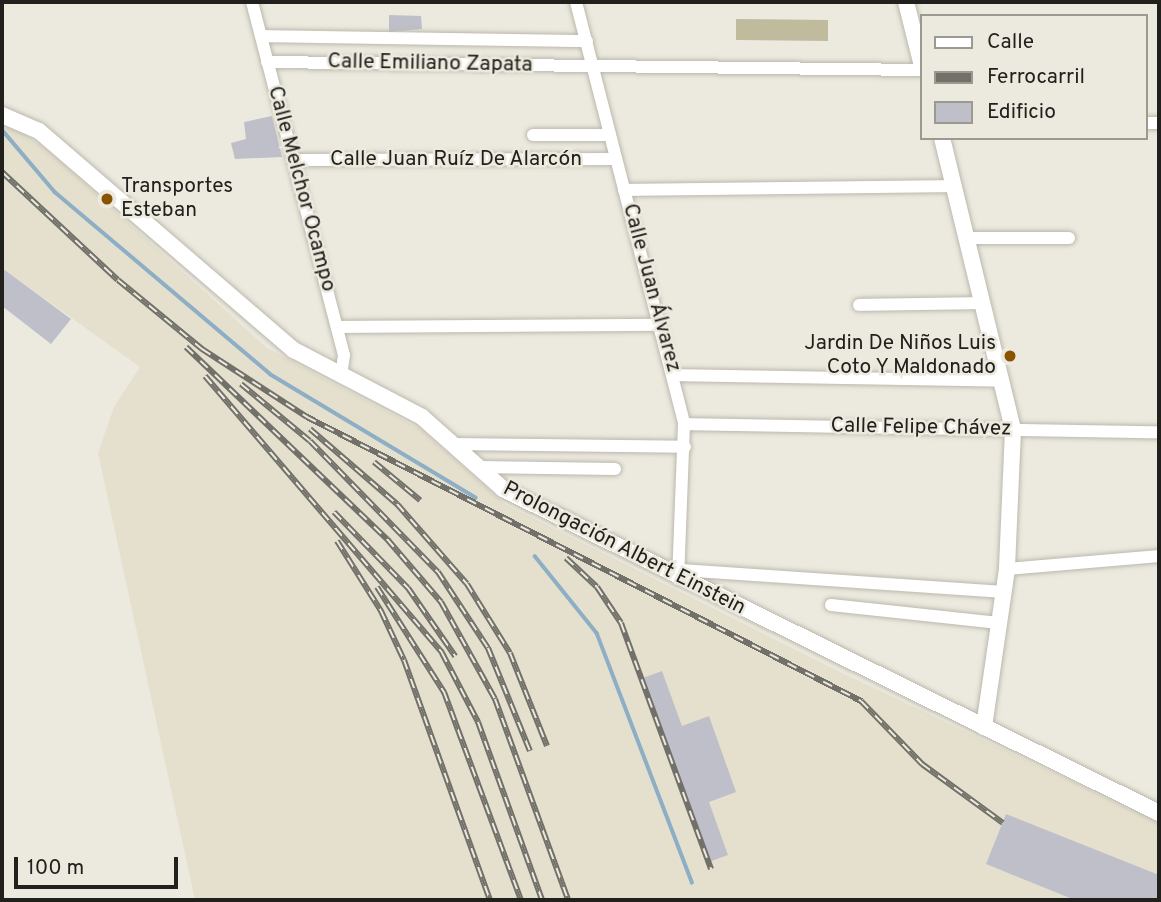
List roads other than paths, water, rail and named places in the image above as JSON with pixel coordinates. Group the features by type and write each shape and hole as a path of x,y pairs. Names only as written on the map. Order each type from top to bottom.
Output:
{"main road":[{"path":"906,2 920,58"},
{"name":"Prolongación Albert Einstein","path":"2,115 39,131 127,201 246,312 294,350 341,377 422,417 503,489 1159,813"},
{"path":"942,140 1013,430 1007,569 984,727"}],"street":[{"name":"Calle Melchor Ocampo","path":"252,2 296,160 337,327 345,362 341,377"},
{"name":"Calle Juan Álvarez","path":"576,2 674,375 684,424 680,575"},
{"path":"261,36 587,41"},
{"name":"Calle Emiliano Zapata","path":"267,62 920,70"},
{"path":"533,135 610,135"},
{"name":"Calle Juan Ruíz De Alarcón","path":"296,160 616,159"},
{"path":"625,190 953,186"},
{"path":"967,238 1069,238"},
{"path":"859,304 981,303"},
{"path":"337,327 660,325"},
{"path":"674,375 1002,381"},
{"name":"Calle Felipe Chávez","path":"684,424 1159,432"},
{"path":"453,444 685,447"},
{"path":"478,467 615,469"},
{"path":"1007,569 1159,556"},
{"path":"680,575 1004,592"},
{"path":"831,605 999,623"}],"waterway":[{"path":"4,132 55,192 270,374 476,498"},
{"path":"535,556 597,633 692,882"}],"railway":[{"path":"2,172 118,280 202,349 307,417 861,701 922,764 1003,823"},
{"path":"186,347 387,539 441,602 495,699 568,900"},
{"path":"205,376 442,653 478,722 542,900"},
{"path":"241,384 310,441 438,572 488,648 530,751"},
{"path":"310,429 397,504 467,584 510,653 547,746"},
{"path":"374,462 420,500"},
{"path":"334,512 408,588 455,656"},
{"path":"337,541 381,611 404,660 490,900"},
{"path":"566,558 597,587 621,623 711,869"},
{"path":"377,587 444,692 521,900"}],"place":[{"name":"Transportes Esteban","path":"107,199"},
{"name":"Jardin De Niños Luis Coto Y Maldonado","path":"1010,356"}]}
